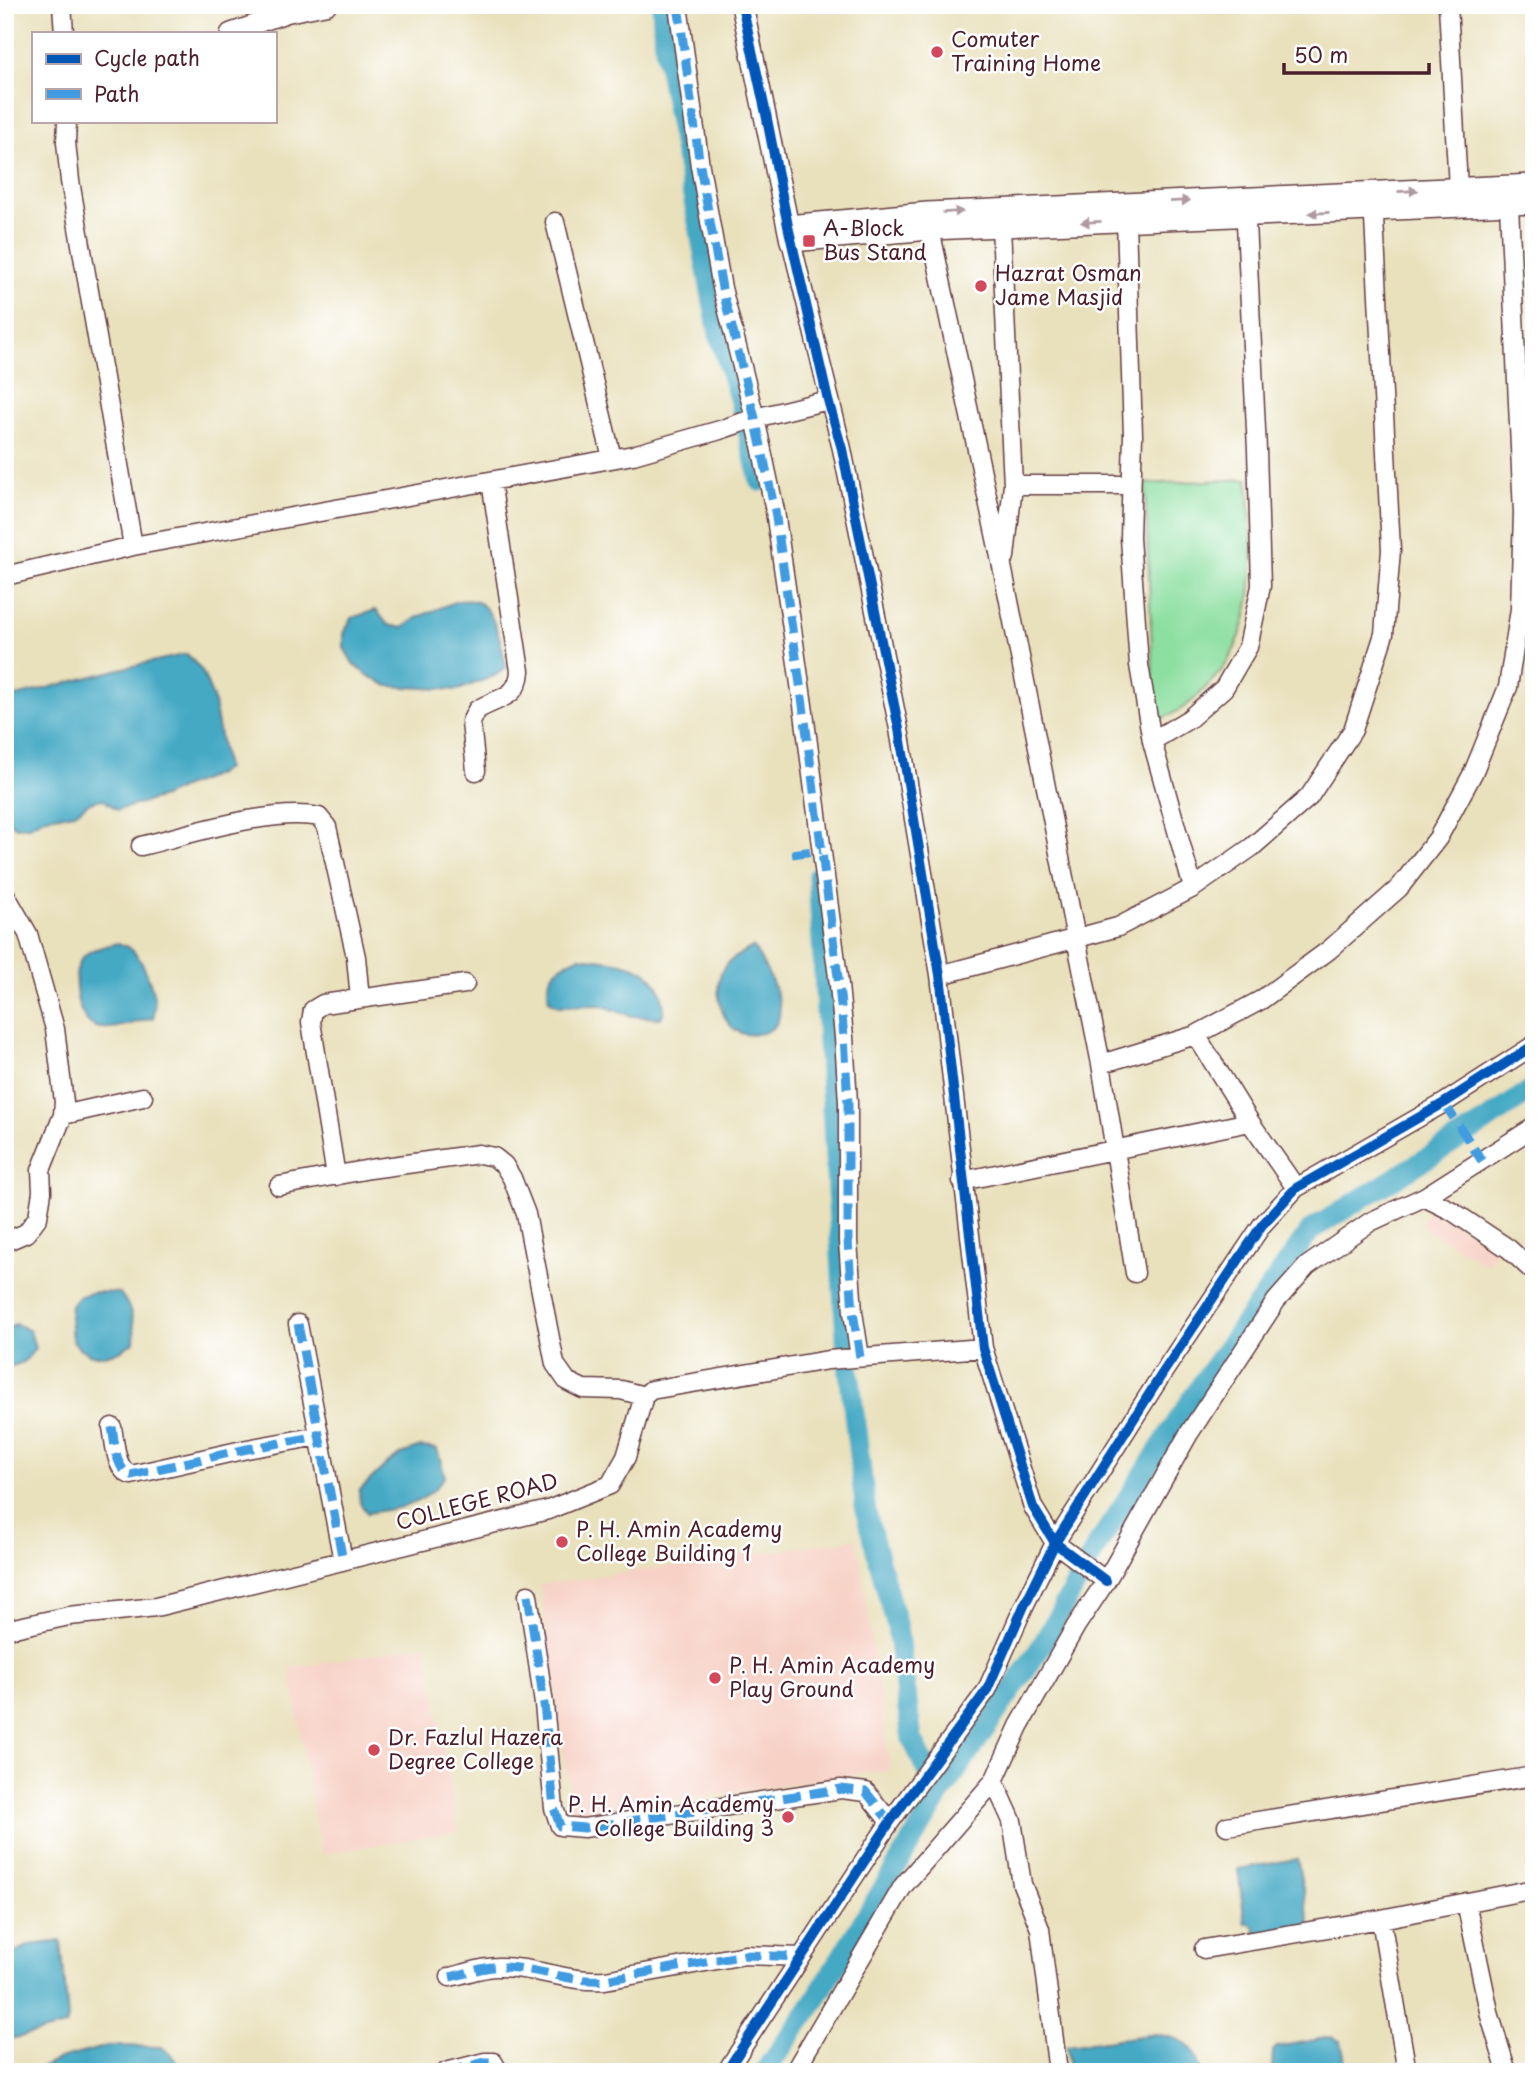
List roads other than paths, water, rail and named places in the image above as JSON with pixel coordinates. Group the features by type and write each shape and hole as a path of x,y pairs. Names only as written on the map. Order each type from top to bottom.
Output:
{"street":[{"path":"62,5 64,32"},
{"path":"232,32 286,9 327,5"},
{"path":"678,5 700,166 722,288 775,511 839,985 848,1103 848,1241 859,1357"},
{"path":"742,5 789,234 842,449 900,729 940,975 962,1181 984,1348 1033,1507 1060,1546 1103,1579"},
{"path":"1448,5 1458,188"},
{"path":"67,122 70,181 133,546"},
{"path":"1373,201 1458,188 1534,185"},
{"path":"789,234 927,213 1246,207 1373,201 1534,204"},
{"path":"940,975 1118,927 1193,888 1252,847 1309,797 1353,730 1384,634 1391,550 1373,201"},
{"path":"1101,1064 1196,1035 1261,1000 1329,950 1399,888 1438,838 1473,773 1508,687 1520,609 1522,513 1508,205"},
{"path":"789,234 1126,221 1246,207"},
{"path":"1152,741 1189,719 1224,688 1248,647 1261,586 1246,207"},
{"path":"1126,221 1133,435 1130,538 1139,665 1152,741 1193,888"},
{"path":"555,222 612,458"},
{"path":"1001,227 1013,485 1003,571"},
{"path":"930,229 1003,571 1101,1064 1135,1273"},
{"path":"5,576 133,546 633,455 751,419 828,400"},
{"path":"476,771 471,722 477,710 512,694 519,684 520,671 491,481"},
{"path":"1013,485 1130,485"},
{"path":"141,846 262,819 304,814 319,817 327,827 355,957 360,999"},
{"path":"5,894 28,934 55,1029 64,1102 63,1115 41,1170 42,1192 37,1217 26,1233 5,1242"},
{"path":"337,1176 310,1022 313,1010 323,1004 465,984"},
{"path":"1196,1035 1250,1122 1296,1188"},
{"path":"726,2072 890,1822 987,1690 1024,1606 1162,1374 1262,1225 1296,1188 1444,1103 1534,1045"},
{"path":"63,1115 143,1097"},
{"path":"962,1181 1250,1122"},
{"path":"794,2072 903,1886 994,1782 1019,1726 1103,1579 1188,1435 1276,1301 1307,1266 1370,1222 1424,1196 1534,1127"},
{"path":"279,1186 370,1169 479,1154 494,1157 504,1165 512,1178 526,1214 555,1364 567,1381 583,1389 621,1390 643,1395 651,1390 832,1360 984,1348"},
{"path":"1424,1196 1509,1249 1534,1272"},
{"path":"298,1324 343,1561"},
{"name":"COLLEGE ROAD","path":"5,1630 69,1616 156,1607 548,1510 610,1485 626,1457 643,1395"},
{"path":"112,1427 120,1466 125,1473 131,1475 318,1436"},
{"path":"528,1595 544,1704 554,1808 560,1826 584,1828 841,1789 866,1792 890,1822"},
{"path":"1227,1826 1534,1776"},
{"path":"994,1782 1012,1821 1022,1884 1040,1928 1058,2072"},
{"path":"1204,1950 1534,1889"},
{"path":"1466,1902 1490,2016 1507,2072"},
{"path":"1381,1919 1408,2072"},
{"path":"450,1977 496,1967 551,1973 586,1982 745,1955 801,1957"},
{"path":"446,2072 492,2062 499,2072"}],"water":[{"path":"457,601 481,604 493,619 506,668 494,676 458,690 388,686 354,665 344,648 344,634 351,618 376,610 388,625 402,628 418,617"},
{"path":"187,654 202,671 213,698 226,768 216,775 163,797 118,810 102,799 90,802 75,813 46,817 29,826 16,827 5,818 5,699"},
{"path":"118,943 133,951 147,973 153,992 153,1018 100,1028 94,1026 82,1014 76,994 77,973 86,954"},
{"path":"753,947 776,992 779,1016 775,1026 765,1032 749,1035 742,1034 727,1021 720,1004 719,985 723,969 737,956"},
{"path":"579,957 629,965 650,976 662,997 664,1007 661,1018 632,1016 600,1005 558,1006 549,1000 548,984 554,972"},
{"path":"93,1292 120,1293 130,1310 134,1342 120,1351 91,1355 79,1348 72,1339 71,1306 78,1297"},
{"path":"16,1324 30,1331 35,1348 23,1362 5,1367 5,1330"},
{"path":"421,1447 437,1449 445,1476 437,1486 411,1504 367,1513 360,1503 359,1491 394,1459"},
{"path":"1297,1859 1311,1930 1256,1937 1255,1928 1245,1923 1238,1869"},
{"path":"61,1941 68,2018 66,2026 10,2039 5,2032 5,1957 30,1945"},
{"path":"1156,2034 1181,2040 1191,2048 1200,2072 1070,2072 1067,2046"},
{"path":"1331,2037 1340,2041 1345,2072 1272,2072 1273,2051 1277,2047"},
{"path":"108,2046 161,2047 172,2055 185,2072 33,2072 59,2059"}],"waterway":[{"path":"662,5 664,42 719,334 740,401 760,481"},
{"path":"818,876 847,1355 866,1513 897,1627 912,1739 940,1795"},
{"path":"764,2072 809,2010 940,1795 1041,1647 1098,1544 1205,1379 1311,1230 1482,1124 1534,1088"}],"place":[{"name":"Comuter Training Home","path":"937,52"},
{"name":"A-Block Bus Stand","path":"809,241"},
{"name":"Hazrat Osman Jame Masjid","path":"981,286"},
{"name":"P. H. Amin Academy College Building 1","path":"562,1542"},
{"name":"P. H. Amin Academy Play Ground","path":"715,1678"},
{"name":"Dr. Fazlul Hazera Degree College","path":"374,1750"},
{"name":"P. H. Amin Academy College Building 3","path":"788,1817"}]}
